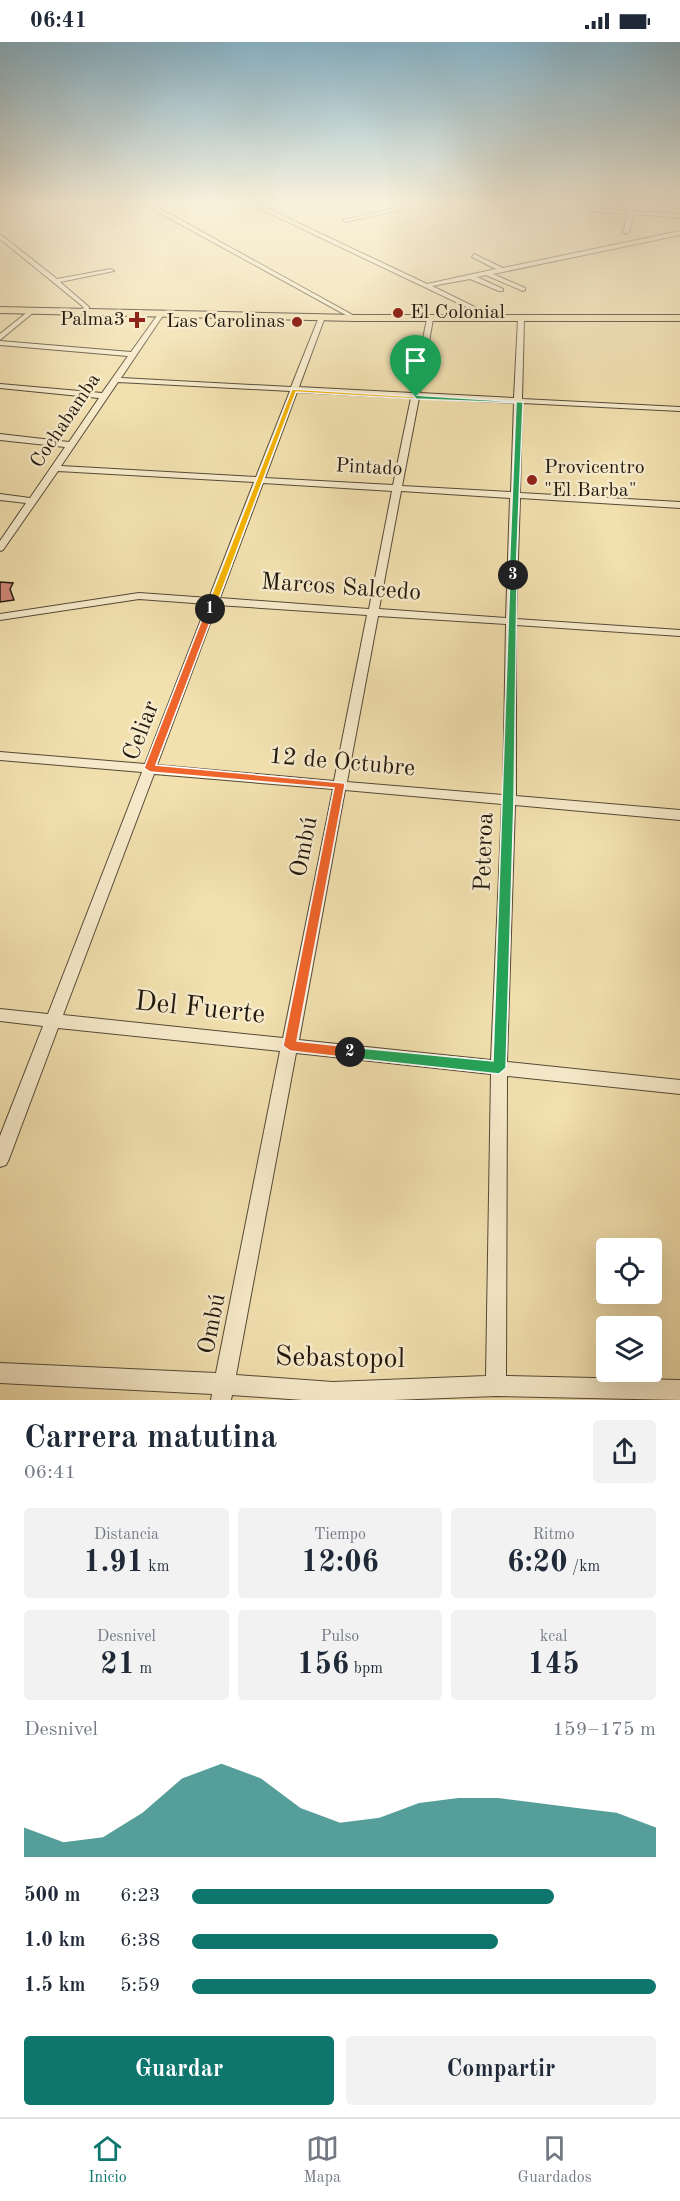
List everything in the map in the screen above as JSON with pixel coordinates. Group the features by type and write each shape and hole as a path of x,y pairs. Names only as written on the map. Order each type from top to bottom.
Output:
{"main road":[{"path":"0,310 356,318 430,319 479,316 501,319 680,320"}],"street":[{"path":"36,265 82,303 87,308 86,313"},
{"path":"259,265 356,318"},
{"path":"382,265 479,316"},
{"path":"493,265 502,270"},
{"path":"425,286 524,265"},
{"path":"56,281 111,271"},
{"path":"486,273 523,289"},
{"path":"469,276 501,290"},
{"path":"0,338 32,311"},
{"name":"Cochabamba","path":"0,548 161,314"},
{"name":"Celiar","path":"0,1159 322,317"},
{"name":"Ombú","path":"223,1392 430,319"},
{"name":"Peteroa","path":"496,1386 499,1068 509,800 511,621 517,495 521,319"},
{"path":"0,343 133,354"},
{"path":"116,380 680,410"},
{"path":"0,386 104,396"},
{"path":"0,437 71,445"},
{"name":"Pintado","path":"55,468 680,505"},
{"path":"0,497 33,501"},
{"name":"Marcos Salcedo","path":"0,617 128,596 680,633"},
{"name":"12 de Octubre","path":"0,756 680,815"},
{"name":"Del Fuerte","path":"0,1015 680,1087"},
{"name":"Sebastopol","path":"0,1373 223,1392 333,1392 496,1386 680,1390"}],"building":[{"path":"0,582 13,583 10,589 14,600 0,602"}],"place":[{"name":"El Colonial","path":"398,313"},
{"name":"Palma3","path":"137,320"},
{"name":"Las Carolinas","path":"297,322"},
{"name":"Provicentro \"El Barba\"","path":"532,480"}],"route":[{"path":"294,390 416,397 520,402 511,621 509,800 499,1068 290,1046 340,785 150,768 294,390"}]}
